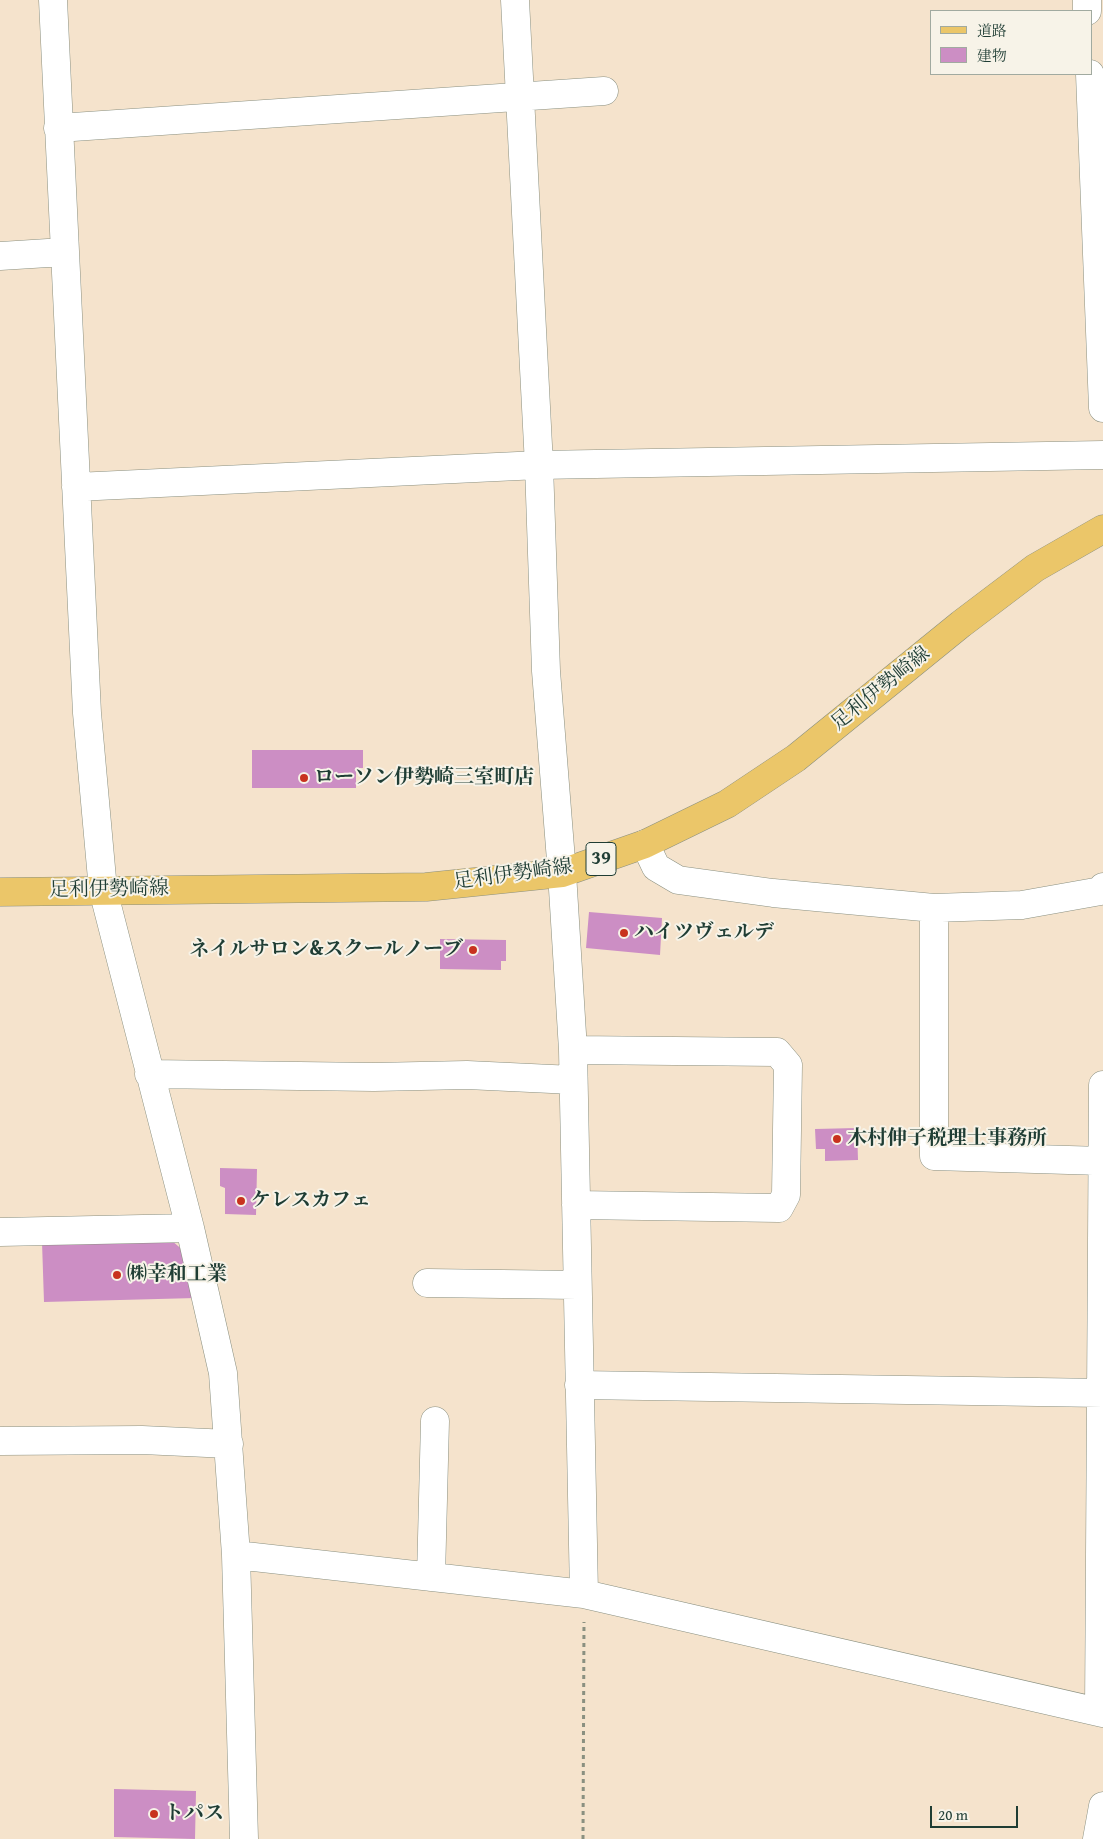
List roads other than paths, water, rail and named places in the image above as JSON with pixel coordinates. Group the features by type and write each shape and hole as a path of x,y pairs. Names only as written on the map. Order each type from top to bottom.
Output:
{"main road":[{"name":"足利伊勢崎線","path":"0,892 426,886 562,873 645,844 727,804 796,758 961,624 1028,574 1103,529"}],"street":[{"path":"53,0 87,713 103,890 190,1228 223,1374 236,1555 244,1839"},
{"path":"515,0 539,465 546,671 562,873 573,1050 584,1594"},
{"path":"1090,75 1103,408"},
{"path":"58,128 604,91"},
{"path":"0,256 64,252"},
{"path":"76,487 539,465 1103,455"},
{"path":"645,844 656,867 678,880 773,894 934,908 1022,905 1101,891 1103,887"},
{"path":"934,908 934,1156 1102,1161"},
{"path":"573,1050 777,1052 788,1065 786,1195 779,1208 576,1205"},
{"path":"149,1074 374,1077 467,1075 574,1080"},
{"path":"236,1555 584,1594 1101,1712 1103,1085"},
{"path":"0,1232 190,1228"},
{"path":"427,1283 577,1285"},
{"path":"579,1385 1102,1393"},
{"path":"431,1577 435,1421"},
{"path":"0,1441 142,1440 228,1444"},
{"path":"1097,1839 1103,1806"}],"place":[{"name":"ローソン伊勢崎三室町店","path":"304,778"},
{"name":"ハイツヴェルデ","path":"624,933"},
{"name":"ネイルサロン&スクールノーブ","path":"473,950"},
{"name":"木村伸子税理士事務所","path":"837,1139"},
{"name":"ケレスカフェ","path":"241,1201"},
{"name":"㈱幸和工業","path":"117,1275"},
{"name":"トパス","path":"154,1814"}]}
